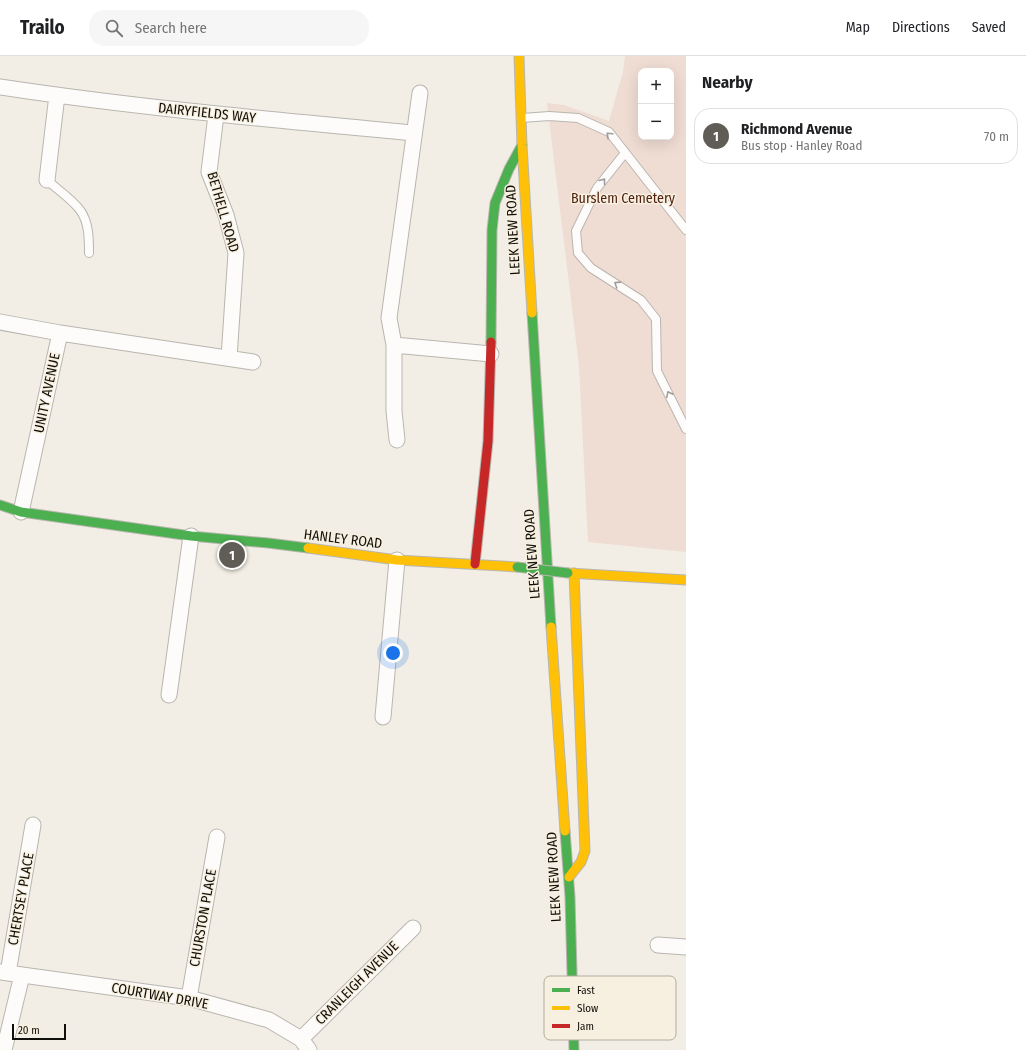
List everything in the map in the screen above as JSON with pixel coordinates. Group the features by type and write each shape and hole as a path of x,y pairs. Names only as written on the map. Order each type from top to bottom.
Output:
{"main road":[{"name":"LEEK NEW ROAD","path":"519,56 522,145 546,549 569,877 572,976"},
{"path":"475,564 488,441 491,354 492,230 495,203 509,169 522,145"},
{"name":"HANLEY ROAD","path":"0,504 21,512 191,536 268,543 397,560 475,564 571,573 686,580"},
{"path":"569,877 581,862 585,851 571,573"},
{"name":"LEEK NEW ROAD","path":"574,1040 574,1050"}],"street":[{"name":"DAIRYFIELDS WAY","path":"0,87 57,96 216,115 414,133"},
{"path":"397,440 394,411 394,345 389,318 420,94"},
{"path":"47,180 57,96"},
{"name":"BETHELL ROAD","path":"216,115 209,172 226,215 236,253 229,358"},
{"name":"UNITY AVENUE","path":"0,322 60,333 21,512"},
{"path":"60,333 254,362"},
{"path":"394,345 491,354"},
{"path":"169,695 191,536"},
{"path":"383,718 397,560"},
{"name":"CHERTSEY PLACE","path":"4,1050 10,973 33,825"},
{"name":"CHURSTON PLACE","path":"189,998 216,837"},
{"name":"CRANLEIGH AVENUE","path":"305,1044 413,928"},
{"path":"658,945 686,947"},
{"name":"COURTWAY DRIVE","path":"10,973 189,998 269,1020 305,1044"}],"lane":[{"path":"522,118 549,116 578,118 609,132 686,230"},
{"path":"625,153 597,188 576,231 578,253 591,268 641,300 656,319 657,371 686,429"},
{"path":"47,180 80,210 85,220 89,240 89,253"}],"green space":[{"name":"Burslem Cemetery","path":"625,56 686,56 686,552 588,542 579,365 547,103 564,105 609,121 623,72"}],"traffic: fast":[{"path":"491,342 492,230 495,203 509,169 522,145"},
{"path":"532,313 551,627"},
{"path":"0,505 21,512 191,536 308,548"},
{"path":"517,567 568,573"},
{"path":"565,831 570,897 572,976"},
{"path":"574,1040 574,1050"}],"traffic: slow":[{"path":"519,56 522,145 532,313"},
{"path":"308,548 397,560 517,567"},
{"path":"568,573 686,580"},
{"path":"569,877 581,862 585,851 574,573"},
{"path":"551,627 565,831"}],"traffic: jam":[{"path":"475,564 488,441 491,342"}],"place":[{"name":"Richmond Avenue","path":"232,555"}]}
